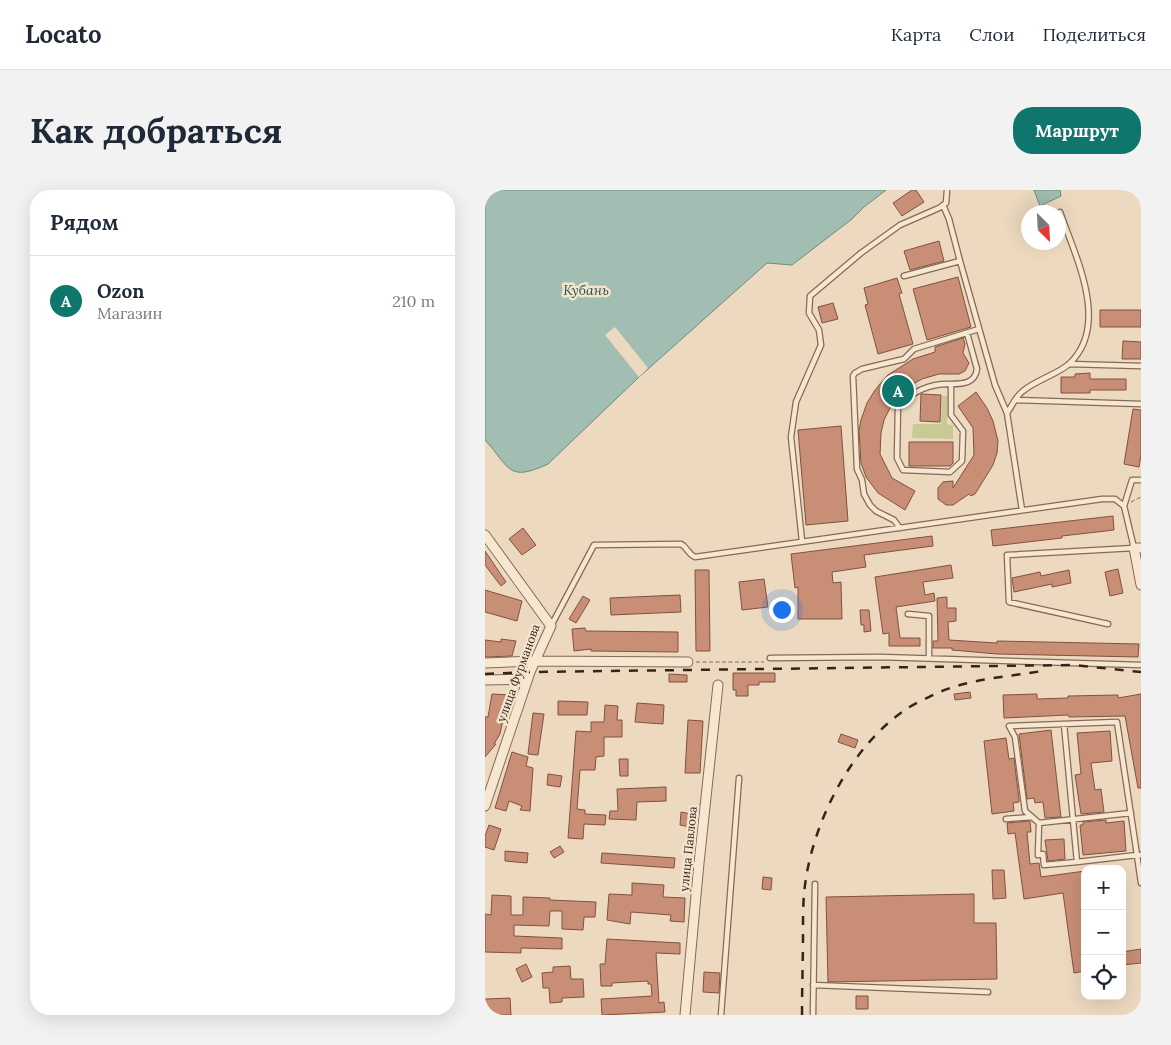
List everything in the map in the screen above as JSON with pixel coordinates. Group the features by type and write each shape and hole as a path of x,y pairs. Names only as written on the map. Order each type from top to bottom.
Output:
{"street":[{"name":"улица Фурманова","path":"485,535 551,626 528,679 489,782 485,806"},
{"path":"1138,548 1141,585"},
{"path":"485,663 536,661 688,662"},
{"path":"485,680 528,679"},
{"name":"улица Павлова","path":"685,1015 718,685"}],"lane":[{"path":"802,541 791,437 796,402 821,345 819,330 809,313 810,296 861,253 900,225 946,203 947,190"},
{"path":"943,205 949,219 979,329 987,369 1007,413 1022,510"},
{"path":"1007,413 1021,392 1030,385 1069,364 1084,344 1089,322 1085,284 1066,229"},
{"path":"904,276 960,260"},
{"path":"900,528 894,520 873,508 863,494 862,480 857,469 853,376 862,369 904,359 914,349 979,329"},
{"path":"951,384 951,415 963,431 962,461 950,472 903,470 897,458 898,406 910,395 924,388 939,384 967,383 974,378 977,369 967,333"},
{"path":"1069,364 1141,366"},
{"path":"1016,400 1141,404"},
{"path":"1108,624 1009,602 1007,555 1138,548 1124,506 1132,480 1141,480"},
{"path":"551,626 594,544 681,544 685,546 691,555 695,556 1103,499 1115,500 1124,506"},
{"path":"908,614 929,616 929,658"},
{"path":"770,658 929,658 1141,665"},
{"path":"1131,813 1039,822 1025,811 1015,737 1009,726 1117,722 1139,855 1141,883"},
{"path":"1065,724 1077,862"},
{"path":"721,1015 739,778"},
{"path":"1006,819 1032,817"},
{"path":"1039,822 1039,855 1043,854 1044,865 1139,855"},
{"path":"813,1015 815,884"},
{"path":"813,984 988,992"}],"path":[{"path":"688,662 767,662 770,658"}],"green space":[{"path":"942,396 948,396 947,424 953,425 953,439 912,438 913,424 941,424"}],"water":[{"name":"Кубань","path":"485,190 886,190 792,265 767,263 639,377 548,464 535,470 517,472 505,464 485,440"},
{"path":"1034,190 1060,190 1061,196 1040,205"}],"pier":[{"path":"615,327 648,368 639,377 605,335"}],"building":[{"path":"912,190 916,190 924,202 902,216 893,203"},
{"path":"939,241 944,261 910,270 904,251"},
{"path":"958,277 971,327 927,340 913,289"},
{"path":"897,278 902,293 899,294 913,344 878,354 865,305 868,304 864,288"},
{"path":"833,303 838,319 822,323 818,307"},
{"path":"1100,310 1141,310 1141,327 1100,327"},
{"path":"963,338 965,344 963,353 969,363 965,371 959,374 939,374 922,379 897,393 901,394 890,408 884,420 880,454 892,478 915,491 905,510 878,493 866,477 861,463 859,431 861,420 867,403 888,375 913,359 935,352 935,347"},
{"path":"1123,341 1141,342 1141,359 1122,359"},
{"path":"1090,373 1090,379 1126,379 1126,390 1090,390 1090,393 1061,393 1061,377 1075,377 1075,374"},
{"path":"976,392 993,421 998,441 997,453 993,465 975,494 971,496 969,494 953,505 946,505 938,499 938,488 943,482 953,481 953,488 974,455 973,428 958,406"},
{"path":"921,394 941,395 940,422 920,421"},
{"path":"1133,409 1141,410 1141,455 1139,467 1124,464"},
{"path":"841,426 848,521 806,525 798,430"},
{"path":"909,442 953,442 953,463 950,466 909,466"},
{"path":"1113,516 1114,530 993,546 991,530"},
{"path":"523,528 536,545 522,555 509,539"},
{"path":"932,536 933,546 864,555 866,567 832,572 833,583 841,582 842,619 798,619 798,587 795,588 791,554"},
{"path":"485,551 506,582 501,586 485,565"},
{"path":"951,565 953,578 923,582 925,595 934,593 935,601 896,607 900,638 920,638 920,646 889,646 889,633 883,634 875,577"},
{"path":"1118,569 1123,593 1110,596 1105,572"},
{"path":"695,570 709,570 710,651 696,651"},
{"path":"1069,570 1071,583 1052,587 1052,584 1014,592 1012,578 1040,572 1041,576"},
{"path":"764,579 768,607 742,610 739,582"},
{"path":"485,590 522,601 517,621 485,612"},
{"path":"680,595 681,612 611,615 610,598"},
{"path":"583,596 590,600 576,623 569,619"},
{"path":"947,597 947,608 956,608 956,621 948,622 949,640 997,643 997,641 1139,644 1138,657 997,654 952,650 952,648 933,648 933,641 938,641 937,598"},
{"path":"860,610 869,610 871,631 864,632 864,625 861,625"},
{"path":"585,628 586,631 678,632 678,652 591,651 591,649 574,651 572,629"},
{"path":"501,639 516,641 512,656 485,657 485,640 501,642"},
{"path":"733,673 775,673 775,682 759,682 759,685 748,685 748,696 736,696 736,690 733,690"},
{"path":"669,674 687,675 687,682 669,682"},
{"path":"970,692 971,698 955,700 954,694"},
{"path":"492,694 511,695 507,715 504,715 500,734 494,744 496,744 485,757 485,717 488,717"},
{"path":"1037,694 1037,699 1118,695 1118,698 1141,694 1141,788 1138,788 1125,716 1069,717 1068,715 1004,718 1003,695"},
{"path":"558,701 588,702 587,715 558,715"},
{"path":"637,703 664,705 663,724 635,722"},
{"path":"605,705 618,706 617,720 622,720 622,737 604,737 604,756 596,757 595,770 580,770 577,809 585,810 585,814 606,815 605,825 584,824 583,839 568,838 576,731 591,732 591,722 604,722"},
{"path":"533,713 544,714 538,755 528,754"},
{"path":"688,720 703,721 700,773 685,773"},
{"path":"1051,730 1061,817 1045,818 1043,802 1035,803 1034,798 1027,799 1019,734"},
{"path":"1110,731 1112,761 1091,763 1095,790 1101,789 1104,812 1081,814 1075,775 1081,774 1077,733"},
{"path":"841,734 858,740 855,748 838,742"},
{"path":"1006,738 1009,759 1014,758 1019,802 1013,803 1014,811 992,814 984,741"},
{"path":"512,752 528,757 526,766 533,768 530,811 520,810 522,806 509,801 506,811 495,808"},
{"path":"619,759 628,759 628,776 620,776"},
{"path":"548,774 562,776 560,787 547,785"},
{"path":"666,787 666,801 637,802 636,820 609,819 610,811 618,811 617,789"},
{"path":"681,812 691,814 690,827 680,825"},
{"path":"1106,820 1106,823 1124,821 1126,851 1083,855 1080,825 1083,825 1083,822"},
{"path":"1030,821 1031,832 1027,832 1030,864 1039,863 1041,877 1081,872 1081,972 1074,973 1063,893 1024,899 1015,833 1008,834 1007,823"},
{"path":"489,825 501,829 494,850 485,847 485,836"},
{"path":"1064,839 1065,859 1048,861 1045,840"},
{"path":"560,846 564,852 554,858 550,852"},
{"path":"505,851 528,853 527,863 505,861"},
{"path":"602,853 675,858 674,868 601,863"},
{"path":"992,870 1004,870 1006,898 993,899"},
{"path":"763,877 772,878 771,890 762,889"},
{"path":"632,883 664,885 663,897 685,898 684,922 670,921 671,915 631,912 630,924 607,920 609,894 632,895"},
{"path":"974,894 974,923 996,923 997,979 828,982 826,897"},
{"path":"492,895 511,896 511,915 523,915 523,897 596,902 595,917 584,917 583,930 562,929 562,911 550,911 549,926 514,925 514,936 562,938 562,949 521,948 521,953 485,952 485,914 491,915"},
{"path":"607,939 680,943 680,954 656,953 659,1003 664,1002 665,1012 602,1015 601,999 652,996 651,984 648,984 648,981 612,983 612,986 601,986 600,964 605,964"},
{"path":"1141,949 1141,963 1126,965 1126,951"},
{"path":"526,964 532,977 522,982 516,969"},
{"path":"570,966 571,979 583,979 584,997 562,998 562,1002 550,1003 549,988 543,988 542,973 553,972 553,967"},
{"path":"704,972 720,973 719,993 703,992"},
{"path":"856,996 868,996 868,1009 856,1009"},
{"path":"510,998 511,1015 485,1015 485,999"}],"railway":[{"path":"485,674 1073,665 1141,672"},
{"path":"802,1015 803,903 808,868 814,842 824,816 850,767 866,745 885,726 905,710 919,702 961,685 1042,671"}],"place":[{"name":"Ozon","path":"898,391"}]}
